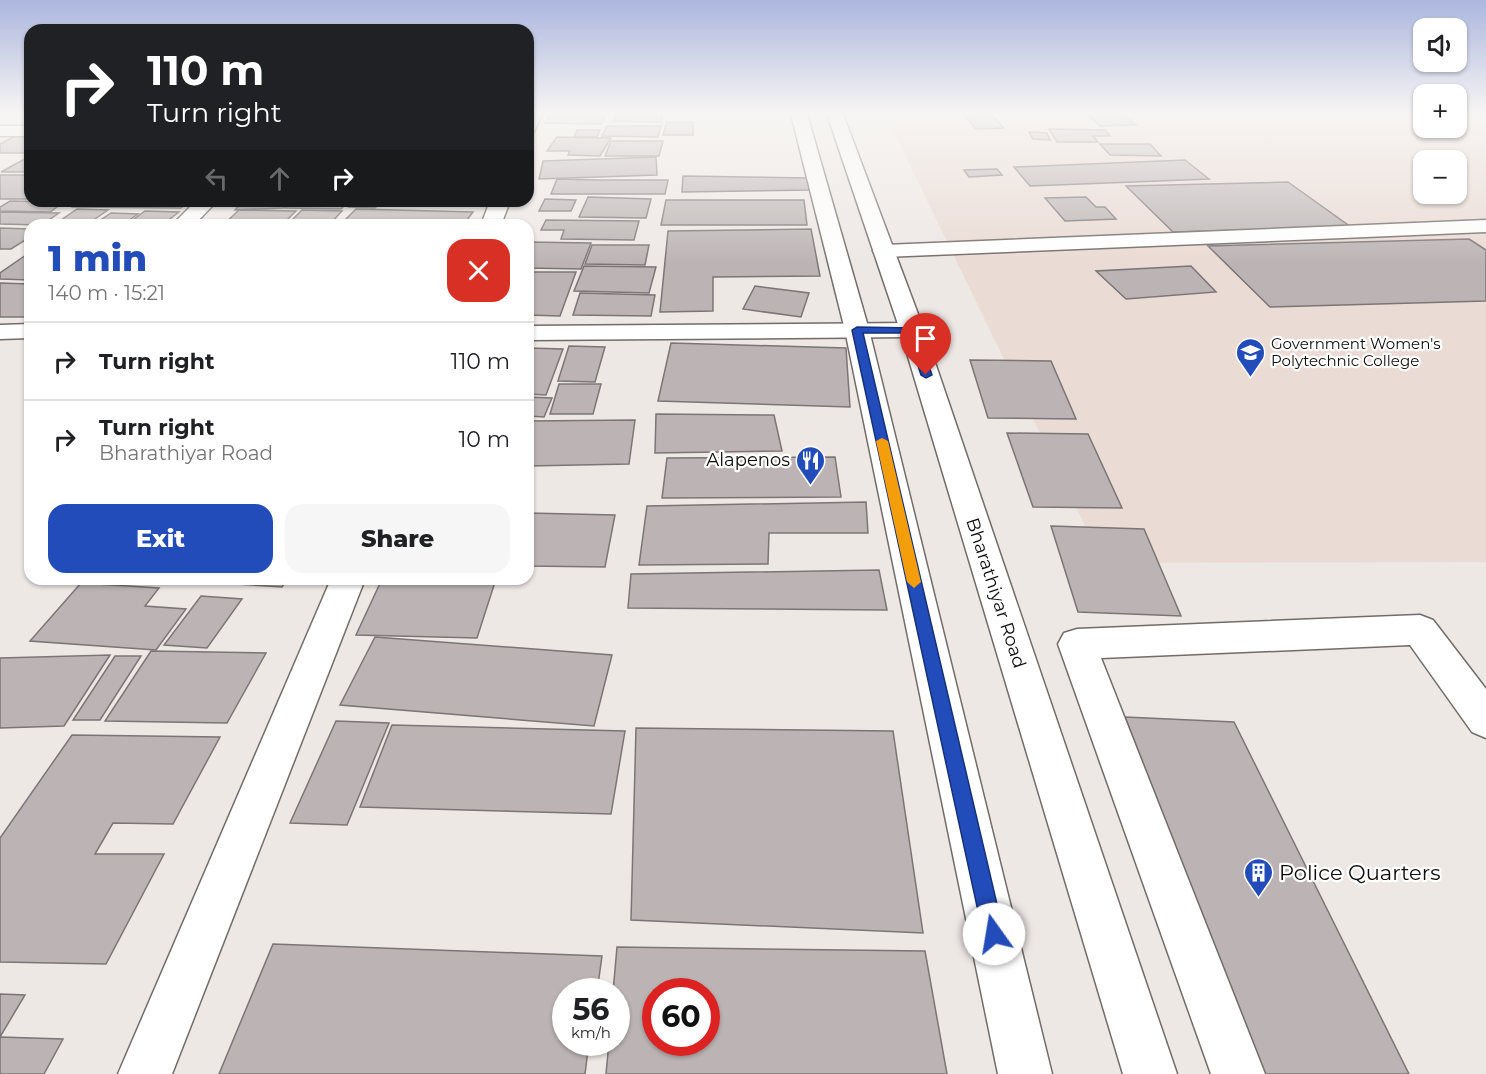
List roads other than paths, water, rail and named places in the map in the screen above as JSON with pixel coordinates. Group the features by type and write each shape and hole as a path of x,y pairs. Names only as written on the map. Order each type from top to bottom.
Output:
{"main road":[{"path":"812,164 857,330 1025,1074"},
{"name":"Bharathiyar Road","path":"853,164 912,330 1150,1074"},
{"path":"188,219 201,207"},
{"path":"884,251 1486,226"},
{"path":"1456,228 1486,246"},
{"path":"534,333 912,330"},
{"path":"0,332 24,331"},
{"path":"145,1074 346,585"},
{"path":"1238,1074 1077,644 1420,630 1486,720"}],"place":[{"name":"Government Women's Polytechnic College","path":"1250,378"},
{"name":"Alapenos","path":"811,486"},
{"name":"Police Quarters","path":"1258,898"}]}
